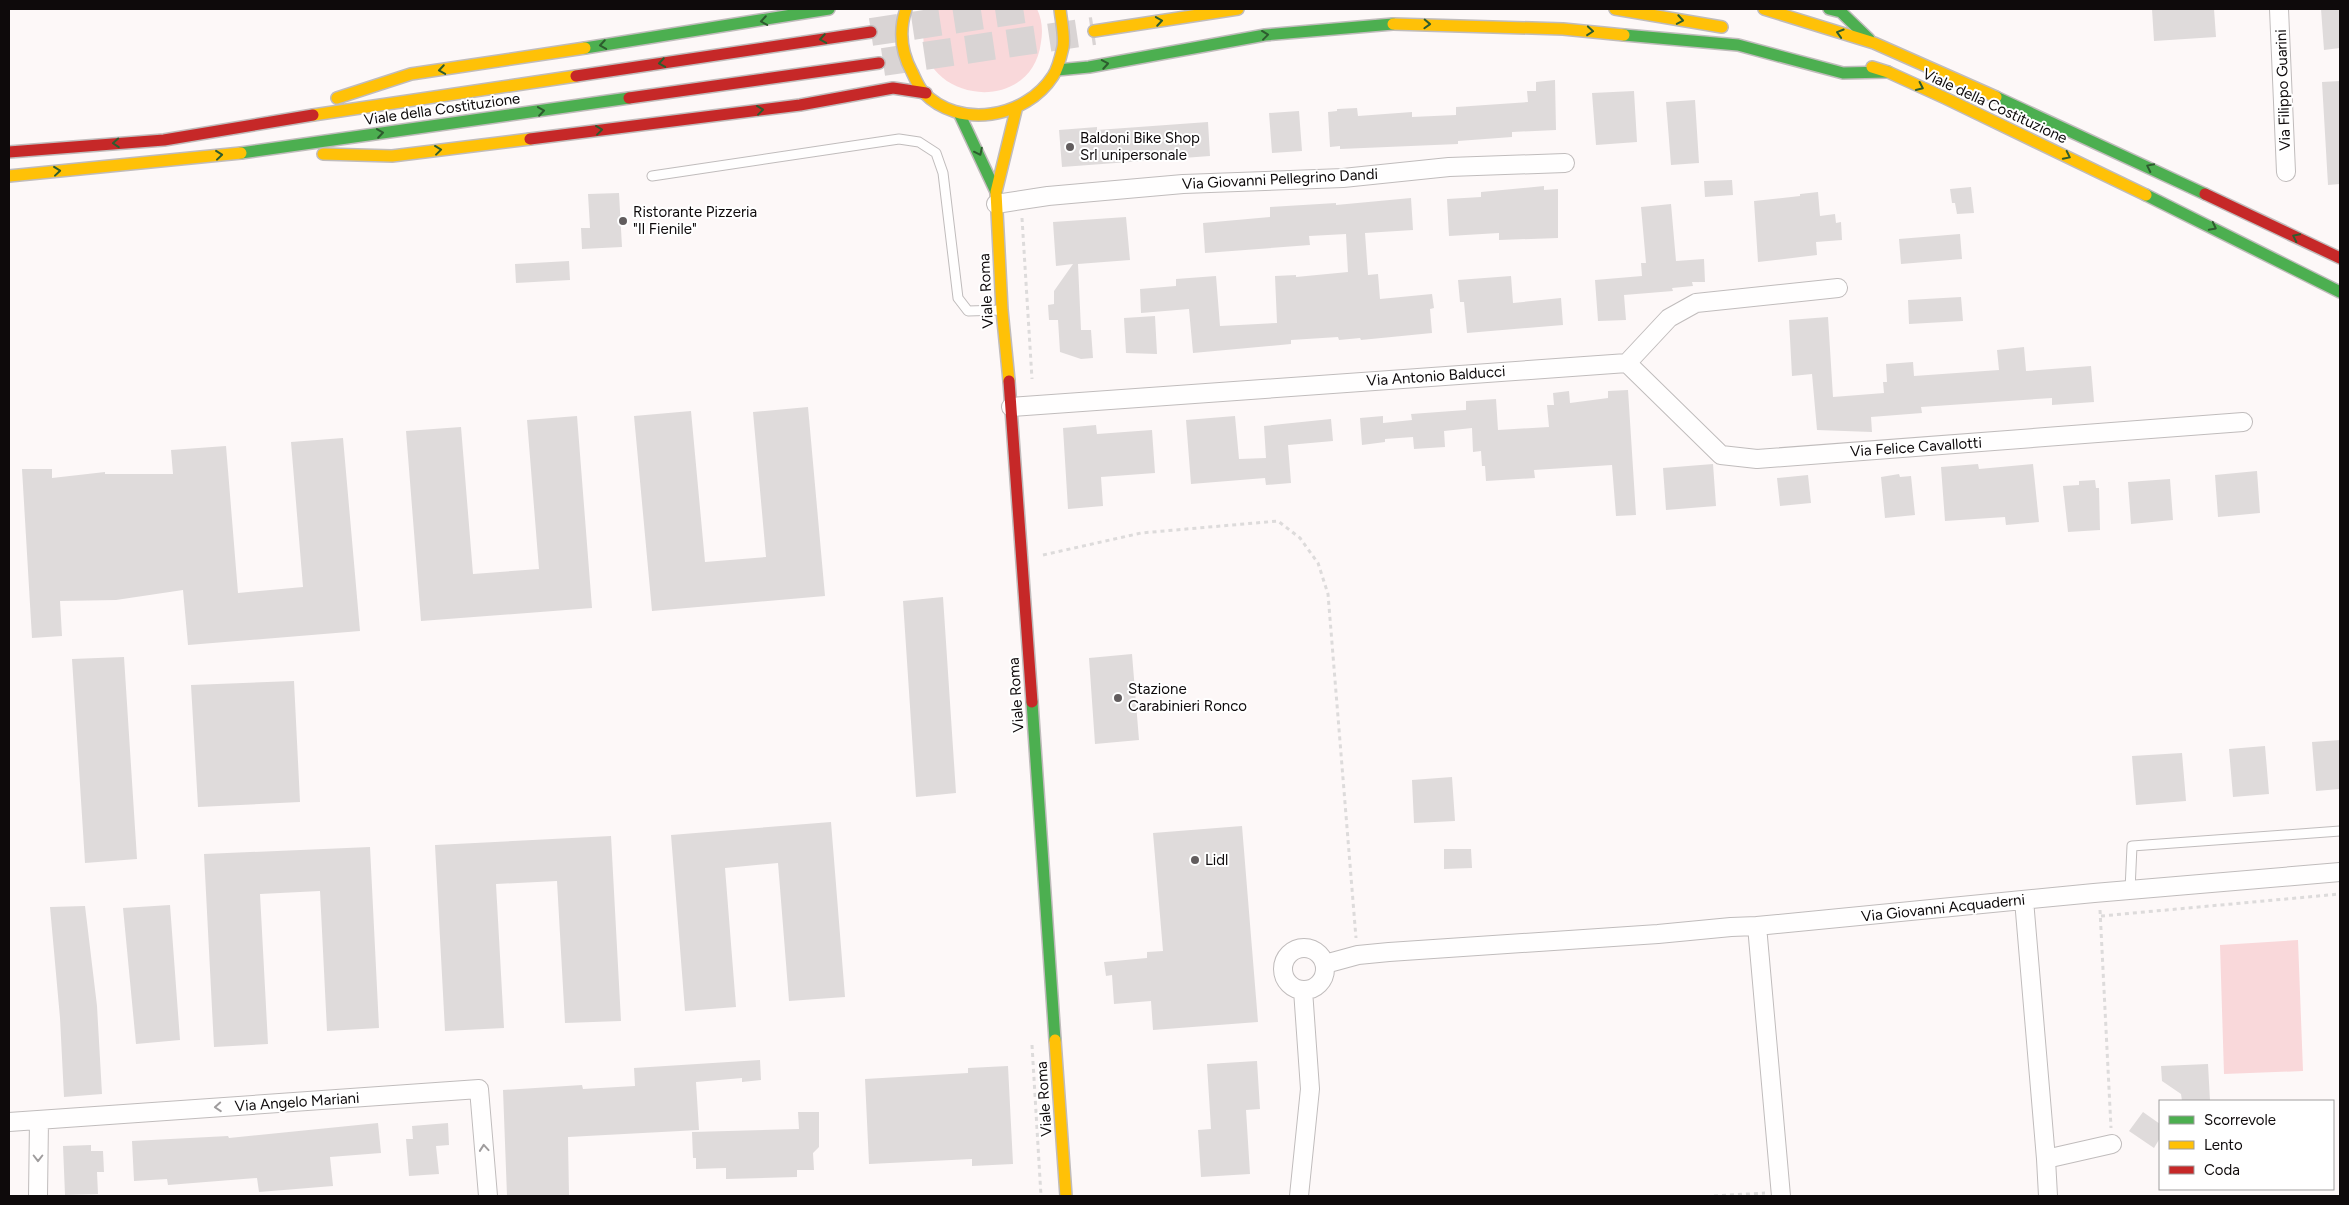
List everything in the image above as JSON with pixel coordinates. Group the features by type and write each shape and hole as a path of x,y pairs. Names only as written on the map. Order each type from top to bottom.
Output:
{"main road":[{"path":"260,123 412,74 786,18 829,9"},
{"path":"906,9 902,18 901,45 910,71 926,93 941,105 959,113 978,116 997,115 1016,110 1033,100 1047,86 1057,70 1064,46 1064,22 1060,9"},
{"path":"1094,31 1238,9"},
{"path":"1615,9 1735,29"},
{"name":"Viale della Costituzione","path":"1764,9 1874,43 2114,150 2340,258"},
{"path":"1829,9 1842,12 1874,43"},
{"path":"1057,70 1089,67 1265,35 1406,23 1564,29 1738,45 1843,72 1888,72"},
{"name":"Viale della Costituzione","path":"9,152 164,140 260,123 871,32"},
{"name":"Viale della Costituzione","path":"1852,62 1888,72 2158,200 2340,292"},
{"name":"Viale della Costituzione","path":"9,176 250,152 879,63"},
{"path":"250,152 392,156 800,104 893,88 926,93"},
{"name":"Viale Roma","path":"1016,110 996,198 1002,310 1066,1196"},
{"name":"Viale Roma","path":"959,113 996,198"}],"street":[{"name":"Via Filippo Guarini","path":"2279,9 2286,172"},
{"name":"Via Giovanni Pellegrino Dandi","path":"996,198 1020,200 1183,184 1343,178 1449,168 1565,163"},
{"path":"1627,363 1669,318 1696,303 1838,288"},
{"name":"Via Antonio Balducci","path":"1010,407 1627,363"},
{"name":"Via Felice Cavallotti","path":"1627,363 1722,456 1757,459 2243,422"},
{"name":"Via Giovanni Acquaderni","path":"1325,964 1358,955 1757,926 2094,893 2340,872"},
{"path":"2024,900 2048,1196"},
{"path":"1757,926 1781,1189"},
{"path":"1299,949 1312,950 1318,953 1325,964 1326,971 1321,983 1310,990 1291,986 1284,974 1283,968 1288,956 1299,949"},
{"path":"1299,1196 1310,1089 1303,990"},
{"name":"Via Angelo Mariani","path":"9,1122 479,1089 488,1196"},
{"path":"38,1196 39,1120"},
{"path":"2046,1159 2112,1144"}],"lane":[{"path":"652,176 899,139 919,142 936,153 943,173 958,298 968,311 1002,310"},
{"path":"2130,890 2132,846 2340,831"}],"path":[{"path":"1020,200 1033,405"},
{"path":"1042,555 1141,533 1240,523 1278,521 1300,538 1318,563 1328,594 1358,955"},
{"path":"1042,545 1043,564"},
{"path":"2094,893 2102,916 2112,1144"},
{"path":"2102,916 2340,894"},
{"path":"1032,1043 1041,1196"},
{"path":"1714,1196 1781,1189"}],"shaded area":[{"path":"929,9 1037,9 1041,21 1042,34 1033,67 1017,83 997,91 975,92 954,85 936,72 926,52 924,25"},
{"path":"2298,940 2303,1071 2224,1074 2220,945"}],"building":[{"path":"2152,9 2214,9 2216,37 2154,41"},
{"path":"2321,9 2340,9 2340,48 2324,50"},
{"path":"1555,80 1556,130 1512,132 1512,137 1458,141 1458,144 1340,149 1340,146 1330,147 1328,112 1337,111 1337,109 1357,108 1358,116 1412,112 1412,117 1456,115 1456,107 1528,102 1527,91 1536,91 1536,82"},
{"path":"2340,81 2340,184 2328,185 2322,82"},
{"path":"1634,91 1637,142 1596,145 1592,93"},
{"path":"1695,100 1699,163 1671,165 1666,102"},
{"path":"1299,111 1302,151 1272,153 1269,113"},
{"path":"1208,122 1210,156 1062,167 1059,130 1097,127 1097,130"},
{"path":"1732,180 1733,195 1705,197 1704,181"},
{"path":"1544,186 1544,190 1558,189 1558,238 1499,240 1499,233 1449,236 1447,199 1481,197 1481,192"},
{"path":"1971,187 1974,213 1957,214 1955,203 1952,203 1950,189"},
{"path":"1818,192 1820,216 1835,214 1836,223 1841,222 1842,240 1816,242 1817,255 1758,262 1754,201"},
{"path":"619,193 622,247 582,249 581,228 590,228 588,194"},
{"path":"1411,198 1413,230 1365,233 1368,275 1378,274 1380,299 1432,294 1434,308 1430,309 1432,333 1361,340 1360,338 1339,340 1338,337 1291,340 1291,344 1193,353 1189,309 1141,313 1140,289 1176,286 1176,279 1216,276 1220,326 1277,323 1275,276 1296,275 1296,277 1348,272 1346,234 1309,236 1310,245 1205,253 1203,223 1270,217 1270,207 1336,203 1336,205"},
{"path":"1671,204 1676,261 1704,259 1705,282 1692,282 1693,286 1672,288 1673,291 1624,295 1626,320 1598,321 1595,280 1642,276 1641,263 1646,263 1641,207"},
{"path":"1126,217 1130,260 1078,264 1081,330 1091,330 1093,358 1081,359 1060,352 1058,320 1049,320 1048,305 1054,304 1054,291 1073,264 1056,266 1053,222"},
{"path":"1960,234 1962,259 1901,264 1899,239"},
{"path":"569,261 570,280 516,283 515,264"},
{"path":"1511,276 1513,303 1561,298 1563,325 1467,333 1464,302 1460,302 1458,280"},
{"path":"1961,297 1963,321 1909,324 1908,300"},
{"path":"1155,316 1157,354 1126,353 1124,318"},
{"path":"1828,317 1833,397 1884,393 1883,382 1887,382 1886,364 1913,362 1914,376 1999,370 1997,350 2024,347 2026,371 2091,366 2094,402 2052,405 2052,398 1921,407 1922,413 1871,417 1872,432 1817,430 1812,374 1792,376 1789,320"},
{"path":"1628,390 1636,515 1616,516 1612,465 1534,470 1535,478 1486,481 1481,451 1473,452 1472,428 1444,431 1445,447 1414,449 1413,437 1385,439 1385,442 1362,445 1360,418 1383,416 1383,423 1412,420 1411,414 1466,410 1466,401 1496,399 1498,430 1549,427 1547,405 1554,405 1553,393 1569,391 1570,403 1608,398 1608,391"},
{"path":"808,407 825,596 652,611 634,416 691,411 705,562 766,557 753,412"},
{"path":"577,416 592,608 421,621 406,431 461,427 473,574 539,569 527,420"},
{"path":"1235,416 1239,459 1266,458 1264,426 1331,419 1333,441 1288,445 1291,483 1266,485 1265,478 1191,484 1186,420"},
{"path":"1096,425 1097,434 1152,430 1155,473 1101,477 1103,506 1068,509 1063,428"},
{"path":"343,438 360,631 188,645 183,590 116,600 60,601 62,636 32,638 22,469 52,469 52,478 105,472 105,474 173,474 171,450 226,446 238,593 303,587 291,442"},
{"path":"1713,464 1716,506 1666,510 1663,468"},
{"path":"1978,464 1979,469 2033,464 2039,522 2006,525 2005,517 1945,521 1941,467"},
{"path":"2257,471 2260,513 2218,517 2215,475"},
{"path":"1899,474 1900,477 1911,476 1915,515 1885,518 1881,477"},
{"path":"1808,475 1811,503 1780,506 1777,478"},
{"path":"2170,479 2173,520 2131,524 2128,482"},
{"path":"2095,480 2096,488 2099,488 2100,530 2068,532 2063,486 2079,485 2079,481"},
{"path":"943,597 956,793 916,797 903,601"},
{"path":"1132,654 1139,740 1095,744 1089,658"},
{"path":"124,657 137,859 85,863 72,659"},
{"path":"294,681 300,802 198,807 191,685"},
{"path":"2340,740 2340,789 2316,791 2312,742"},
{"path":"2265,746 2269,794 2233,797 2229,749"},
{"path":"2182,753 2186,801 2136,805 2132,756"},
{"path":"1452,777 1455,821 1414,823 1412,780"},
{"path":"831,822 845,997 789,1001 778,863 725,868 736,1007 685,1011 671,835"},
{"path":"1242,826 1258,1022 1153,1030 1151,1001 1114,1004 1112,975 1106,976 1104,962 1147,958 1147,952 1163,951 1153,833"},
{"path":"611,836 621,1021 565,1023 557,881 496,884 504,1028 445,1031 435,845"},
{"path":"370,847 379,1028 327,1031 320,891 260,894 268,1044 214,1047 204,854"},
{"path":"1444,849 1471,849 1472,868 1444,869"},
{"path":"170,905 180,1040 136,1044 123,908"},
{"path":"85,906 97,1006 102,1094 64,1097 60,1018 50,907"},
{"path":"760,1060 761,1080 742,1082 742,1078 696,1082 699,1130 568,1137 569,1196 507,1196 503,1090 582,1085 583,1089 635,1086 634,1068"},
{"path":"1257,1061 1260,1109 1246,1110 1250,1174 1201,1177 1198,1130 1211,1129 1207,1064"},
{"path":"2208,1064 2210,1100 2182,1100 2181,1094 2162,1081 2161,1066"},
{"path":"1008,1066 1013,1164 972,1166 972,1159 869,1164 865,1079 968,1073 968,1068"},
{"path":"798,1112 819,1112 819,1147 813,1153 814,1170 797,1170 797,1177 726,1179 726,1168 696,1169 696,1158 693,1158 692,1132 799,1129"},
{"path":"2143,1112 2159,1123 2159,1140 2154,1148 2129,1131"},
{"path":"378,1123 381,1153 330,1157 333,1186 259,1192 257,1178 168,1185 167,1179 134,1181 132,1141 228,1136 229,1138"},
{"path":"448,1123 449,1145 436,1146 439,1174 409,1176 406,1139 413,1139 412,1126"},
{"path":"91,1145 91,1151 103,1151 104,1172 97,1172 98,1194 65,1195 63,1146"}],"tunnel":[{"path":"871,32 1025,9"},
{"path":"883,62 1094,31"}],"traffic: fast":[{"path":"585,48 829,9"},
{"path":"1829,9 1841,12 1869,39"},
{"path":"1057,70 1089,67 1265,35 1393,24"},
{"path":"1624,35 1738,45 1843,73 1888,72"},
{"path":"1996,97 2205,194"},
{"path":"241,153 629,98"},
{"path":"959,113 996,192"},
{"path":"2146,195 2340,292"},
{"path":"1032,702 1055,1040"}],"traffic: slow":[{"path":"906,9 902,25 903,49 908,64 923,92 938,104 955,111 973,115 1009,110 1026,102 1041,90 1053,76 1063,47 1060,9"},
{"path":"1094,31 1238,9"},
{"path":"1615,9 1722,27"},
{"path":"1764,9 1874,43 1996,97"},
{"path":"1393,24 1563,29 1624,35"},
{"path":"337,98 411,74 585,48"},
{"path":"1872,67 1888,72 1945,98 2146,195"},
{"path":"313,115 576,76"},
{"path":"1009,381 1002,310 996,192 1016,110"},
{"path":"323,154 392,156 530,139"},
{"path":"9,176 241,153"},
{"path":"1055,1040 1066,1196"}],"traffic: jam":[{"path":"576,76 871,32"},
{"path":"629,98 879,63"},
{"path":"530,139 800,105 893,88 926,93"},
{"path":"9,152 164,140 313,115"},
{"path":"2205,194 2340,258"},
{"path":"1009,381 1032,702"}],"place":[{"name":"Baldoni Bike Shop Srl unipersonale","path":"1070,147"},
{"name":"Ristorante Pizzeria \"Il Fienile\"","path":"623,221"},
{"name":"Stazione Carabinieri Ronco","path":"1118,698"},
{"name":"Lidl","path":"1195,860"}]}
